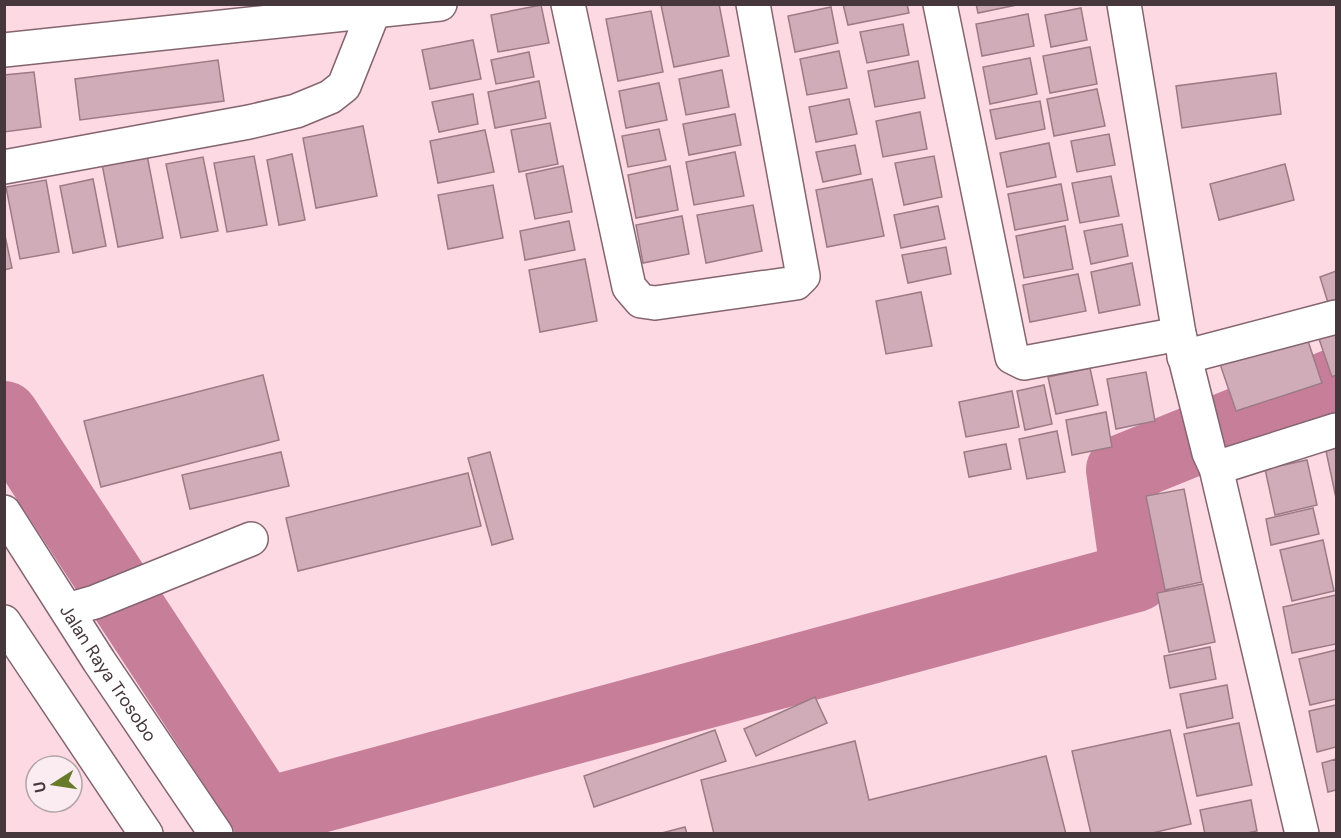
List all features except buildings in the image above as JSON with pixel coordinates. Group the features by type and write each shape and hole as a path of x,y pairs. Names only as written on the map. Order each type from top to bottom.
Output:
{"main road":[{"path":"4,50 372,9 440,4"},
{"path":"568,4 629,287 641,302 655,303 796,283 803,276 753,4"},
{"path":"940,4 1012,357 1024,363 1181,346 1336,317"},
{"path":"1124,4 1181,346 1213,460 1302,834"},
{"path":"4,167 249,122 296,111 330,97 344,86 372,9"},
{"path":"1213,460 1336,430"},
{"name":"Jalan Raya Trosobo","path":"4,512 81,606 216,834"},
{"path":"81,606 251,539"},
{"path":"4,622 146,834"}],"waterway":[{"path":"264,813 1136,577 1121,470 1336,383"},
{"path":"4,416 278,834"}]}
